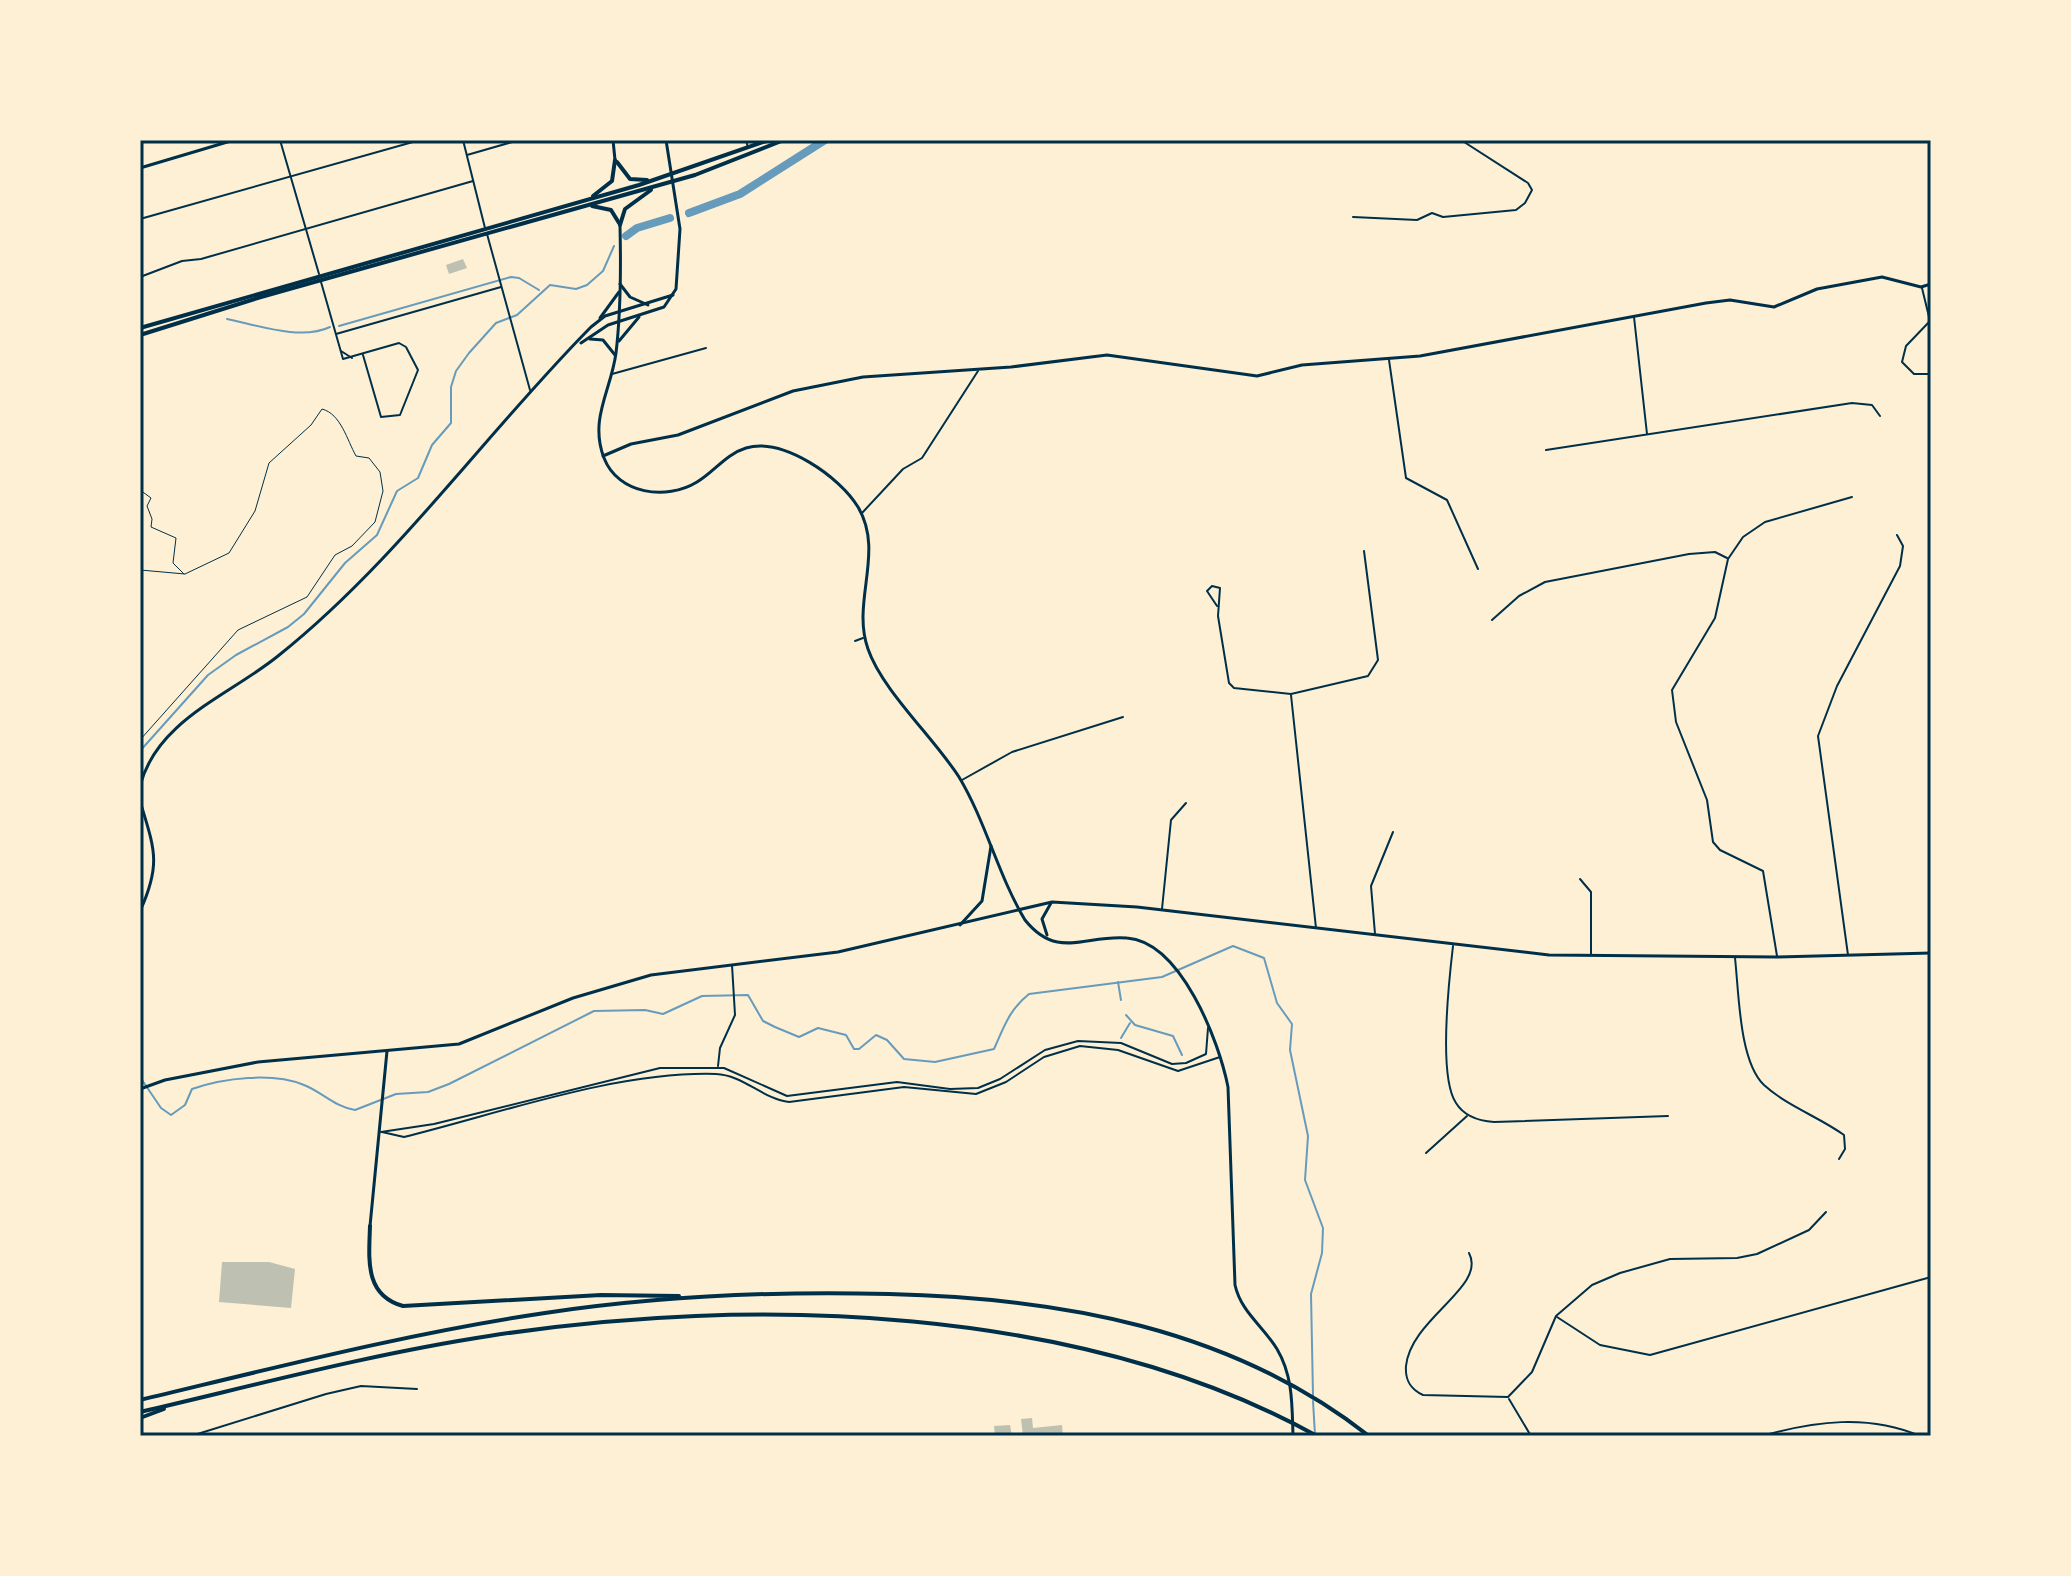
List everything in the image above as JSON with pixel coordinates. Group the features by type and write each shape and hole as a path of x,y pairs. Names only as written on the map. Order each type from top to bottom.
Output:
{"highway":[{"path":"140,335 654,180 769,140"},
{"path":"140,328 319,275 653,188 749,156 784,140"},
{"path":"615,160 630,179 654,180"},
{"path":"588,199 612,181 615,160"},
{"path":"620,225 625,209 653,188"},
{"path":"589,205 611,210 620,225"},
{"path":"370,1226 371,1278 383,1296 403,1306 614,1295 672,1294 686,1298"},
{"path":"140,1400 442,1330 546,1313 686,1298 857,1293 1003,1299 1145,1325 1243,1360 1295,1387 1369,1436"},
{"path":"140,1415 174,1404 370,1359 492,1335 604,1323 749,1317 839,1318 1020,1336 1130,1361 1240,1399 1317,1436"}],"main road":[{"path":"140,168 234,140"},
{"path":"613,140 615,160"},
{"path":"577,345 618,321 664,307 673,295 679,274 680,229 666,140"},
{"path":"620,225 617,344 598,420 603,456 611,471 625,485 638,490 661,491 693,485 737,451 768,447 795,456 832,481 861,514 869,545 861,610 864,638 882,675 961,781 1029,925 1049,938 1070,945 1115,938 1134,939 1158,950 1179,975 1208,1028 1220,1057 1229,1098 1235,1285 1243,1306 1276,1347 1286,1368 1293,1436"},
{"path":"603,456 631,444 678,435 818,385 863,377 1107,355 1257,376 1302,365 1388,359 1512,341 1717,301 1774,307 1817,289 1882,277 1921,287 1931,284"},
{"path":"620,283 630,297 648,305"},
{"path":"140,786 153,758 175,729 269,664 323,619 436,501 530,391 577,345 620,292"},
{"path":"600,318 673,295"},
{"path":"617,344 641,315"},
{"path":"587,340 603,340 615,356"},
{"path":"140,801 156,855 152,880 140,911"},
{"path":"960,925 982,901 991,846"},
{"path":"140,1089 258,1062 459,1044 613,984 664,972 800,959 1052,902 1162,910 1453,945 1591,956 1777,957 1931,953"},
{"path":"1049,938 1042,919 1052,902"},
{"path":"370,1226 387,1049"}],"street":[{"path":"280,140 319,275"},
{"path":"140,219 420,140"},
{"path":"463,140 530,391"},
{"path":"466,155 519,140"},
{"path":"746,140 748,149"},
{"path":"1355,217 1417,220 1432,213 1443,217 1516,210 1530,196 1530,185 1461,140"},
{"path":"140,277 182,261 306,230 473,181"},
{"path":"321,282 343,359 353,359 363,355 399,343 406,347 418,370 400,415 381,417 363,355"},
{"path":"335,334 500,284"},
{"path":"1921,287 1930,321 1906,346 1902,362 1914,374 1931,374"},
{"path":"1634,315 1648,435"},
{"path":"611,374 706,348"},
{"path":"1388,359 1406,478 1447,500 1478,569"},
{"path":"861,514 903,469 922,458 971,387 979,368"},
{"path":"1546,450 1852,403 1872,405 1880,416"},
{"path":"1777,957 1763,871 1720,850 1713,842 1699,773 1671,700 1676,679 1715,618 1728,559 1743,537 1759,525 1852,497"},
{"path":"1848,956 1818,736 1837,686 1900,566 1903,546 1897,535"},
{"path":"1217,606 1207,591 1212,586 1220,588 1217,606 1231,686 1291,694 1367,676 1376,667 1372,603 1364,551"},
{"path":"1492,620 1519,596 1545,582 1689,554 1715,552 1728,559"},
{"path":"855,641 864,638"},
{"path":"1291,694 1316,928"},
{"path":"961,781 1012,752 1123,717"},
{"path":"1162,910 1171,820 1186,803"},
{"path":"1375,935 1371,886 1393,832"},
{"path":"1580,879 1591,892 1591,956"},
{"path":"1453,945 1447,1007 1449,1082 1455,1101 1468,1115 1494,1122 1668,1116"},
{"path":"1735,957 1747,1052 1754,1073 1768,1088 1844,1135 1845,1149 1839,1159"},
{"path":"718,1067 720,1048 734,1019 732,964"},
{"path":"381,1132 424,1126 660,1068 718,1067 739,1073 781,1095 888,1083 978,1088 1000,1079 1045,1050 1078,1041 1121,1043 1164,1062 1186,1063 1206,1054 1208,1028"},
{"path":"381,1132 404,1137 664,1074 725,1075 789,1102 889,1089 976,1094 1006,1082 1044,1057 1080,1046 1118,1050 1178,1071 1220,1057"},
{"path":"888,1083 889,1089"},
{"path":"1426,1153 1468,1115"},
{"path":"1469,1253 1473,1266 1466,1285 1432,1315 1412,1342 1407,1380 1413,1390 1423,1395 1508,1397 1532,1372 1556,1316 1580,1293 1620,1273 1678,1258 1737,1258 1757,1254 1809,1230 1826,1212"},
{"path":"1556,1316 1600,1345 1650,1355 1931,1277"},
{"path":"191,1436 361,1386 417,1389"},
{"path":"1508,1397 1531,1436"},
{"path":"1762,1436 1811,1423 1847,1421 1920,1436"}],"path":[{"path":"140,570 185,574 229,553 255,511 269,463 311,425 322,409 329,411 340,423 356,456 369,458 380,472 383,491 375,522 352,546 335,555 307,597 238,630 140,740"},
{"path":"140,490 151,498 147,506 152,519 151,527 176,538 173,563 185,574"}],"building":[{"path":"463,259 467,268 449,274 446,265"},
{"path":"222,1262 269,1262 295,1269 291,1308 219,1302"},
{"path":"1032,1418 1033,1428 1062,1425 1063,1436 1023,1436 1021,1419"},
{"path":"1010,1425 1012,1436 995,1436 994,1426"}],"waterway":[{"path":"689,213 740,194 825,140"},
{"path":"626,236 637,228 670,218"},
{"path":"140,751 208,675 304,614 345,563 377,535 397,491 418,478 432,445 451,423 451,387 456,371 496,323 517,315 550,285 576,289 587,285 603,271 614,246"},
{"path":"339,326 511,277 519,278 539,290"},
{"path":"227,319 293,332 330,327"},
{"path":"140,840 140,870"},
{"path":"140,1077 161,1108 171,1115 185,1105 192,1089 248,1078 291,1081 355,1110 396,1094 428,1092 449,1084 594,1011 645,1010 663,1014 702,996 748,995 763,1021 799,1037 818,1028 846,1035 854,1049 859,1049 876,1035 887,1040 904,1059 935,1062 994,1049 1012,1013 1029,994 1162,977 1233,946 1264,958 1277,1003 1292,1024 1290,1050 1308,1136 1305,1180 1323,1228 1322,1253 1311,1294 1313,1395"},
{"path":"1118,982 1121,1000"},
{"path":"1126,1015 1135,1025 1173,1036 1182,1055"},
{"path":"1121,1038 1130,1023"},
{"path":"1313,1401 1315,1435"}]}
